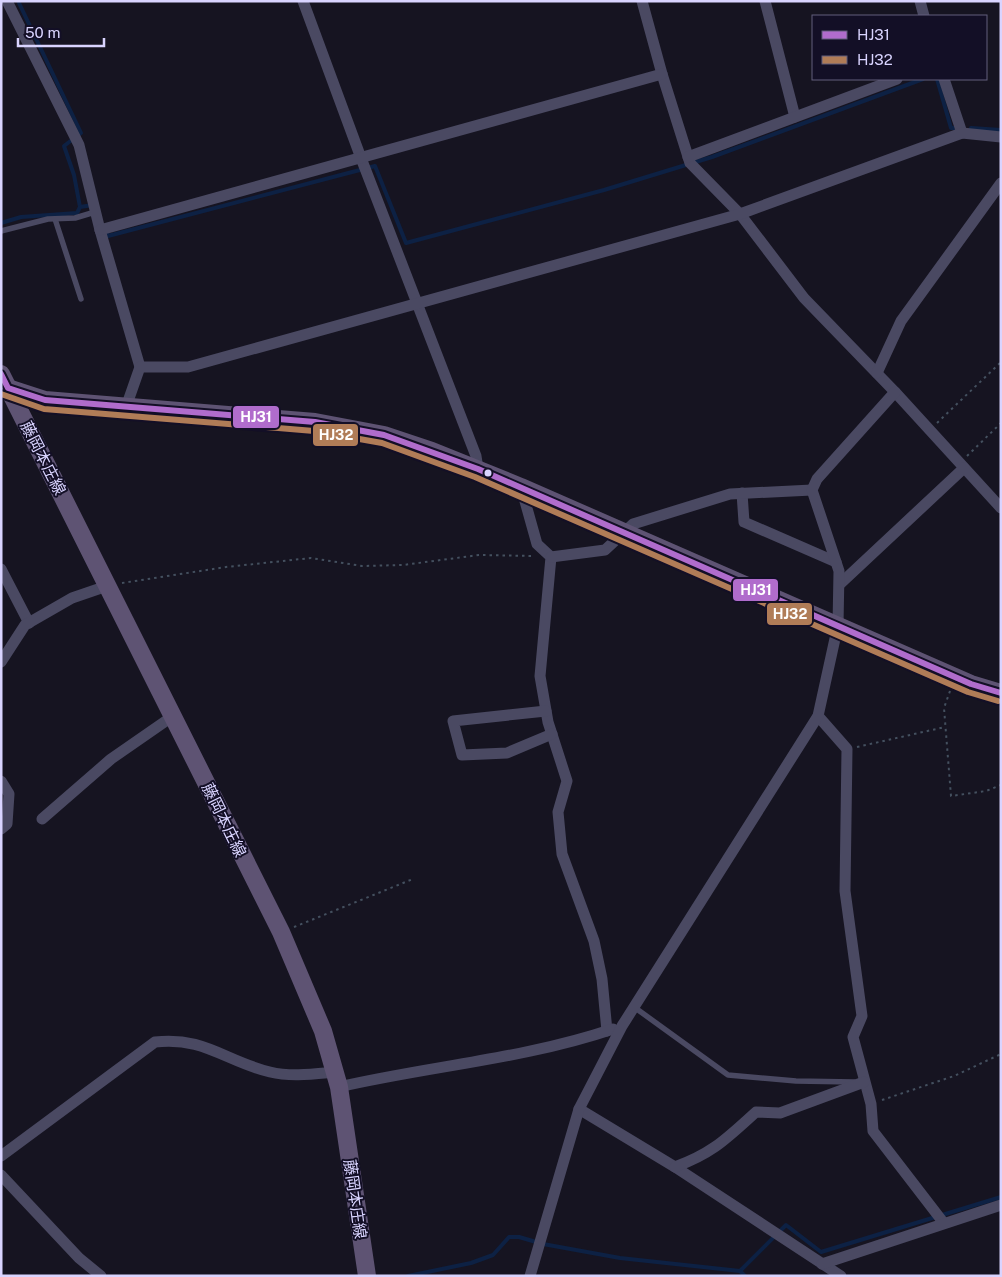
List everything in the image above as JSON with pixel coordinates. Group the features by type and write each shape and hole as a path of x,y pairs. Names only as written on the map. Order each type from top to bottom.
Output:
{"main road":[{"path":"5,381 44,400 315,422 356,429 407,442 521,487 955,677 1001,693"},
{"name":"藤岡本庄線","path":"5,381 280,932 323,1031 337,1079 367,1276"}],"street":[{"path":"7,1 79,145 95,212 140,367 126,407"},
{"path":"303,1 361,158 476,456 478,469"},
{"path":"642,1 662,74 690,163 740,214 804,298 895,392 1001,508"},
{"path":"765,1 795,117"},
{"path":"920,1 924,15"},
{"path":"100,230 662,74"},
{"path":"688,157 894,80"},
{"path":"944,80 962,133"},
{"path":"140,367 188,367 740,214 962,133 1001,137"},
{"path":"877,373 901,321 1001,183"},
{"path":"530,1276 579,1109 622,1026 818,716 838,625 840,584 836,562 812,490 817,479 895,392"},
{"path":"840,584 962,466"},
{"path":"521,487 537,544 551,557"},
{"path":"551,557 605,550 633,524 646,518 730,494 812,490"},
{"path":"742,493 744,522 836,562"},
{"path":"551,557 540,676 546,711 567,780 558,812 562,854 594,941 602,979 607,1031"},
{"path":"1,569 29,623"},
{"path":"1,662 25,625 72,598 107,586"},
{"path":"546,711 453,721 462,755 507,753 552,734"},
{"path":"42,819 111,759 173,716"},
{"path":"818,716 847,749 845,891 862,1016 853,1037 871,1104 873,1131 943,1222"},
{"path":"1,781 9,794 7,824 1,829"},
{"path":"1,1156 155,1042 173,1040 194,1043 269,1072 337,1079 384,1076 541,1050 622,1026"},
{"path":"674,1167 700,1158 715,1149 756,1112 780,1113 864,1082"},
{"path":"579,1109 674,1167 841,1276"},
{"path":"1,1175 79,1258 101,1276"},
{"path":"822,1264 943,1222 1001,1205"}],"lane":[{"path":"1,230 55,219 75,218 95,212"},
{"path":"55,219 81,299"},
{"path":"634,1007 728,1075 796,1081 864,1082"}],"path":[{"path":"930,430 1001,362"},
{"path":"962,466 1001,423"},
{"path":"107,586 226,566 311,558 362,566 403,564 479,555 551,557"},
{"path":"955,677 944,708 951,796 986,791 1001,785"},
{"path":"847,749 946,727"},
{"path":"280,932 413,879"},
{"path":"871,1104 954,1076 1001,1054"}],"waterway":[{"path":"19,3 81,133 64,146 74,175 80,207"},
{"path":"106,230 108,236 375,166 406,243 604,190 712,157 920,80"},
{"path":"937,80 951,128 959,128"},
{"path":"971,128 1001,130"},
{"path":"1,223 21,217 77,213 80,207 93,205"},
{"path":"740,1271 786,1225 821,1252 1001,1197"},
{"path":"408,1276 471,1263 493,1255 509,1237 519,1237 543,1244 620,1258 740,1271 745,1276"}],"transit line":[{"name":"HJ31","path":"1,374 8,388 45,400 315,422 384,435 478,469 971,684 1001,693"},
{"name":"HJ32","path":"1,394 44,409 314,431 382,443 475,477 968,692 998,701"}]}
